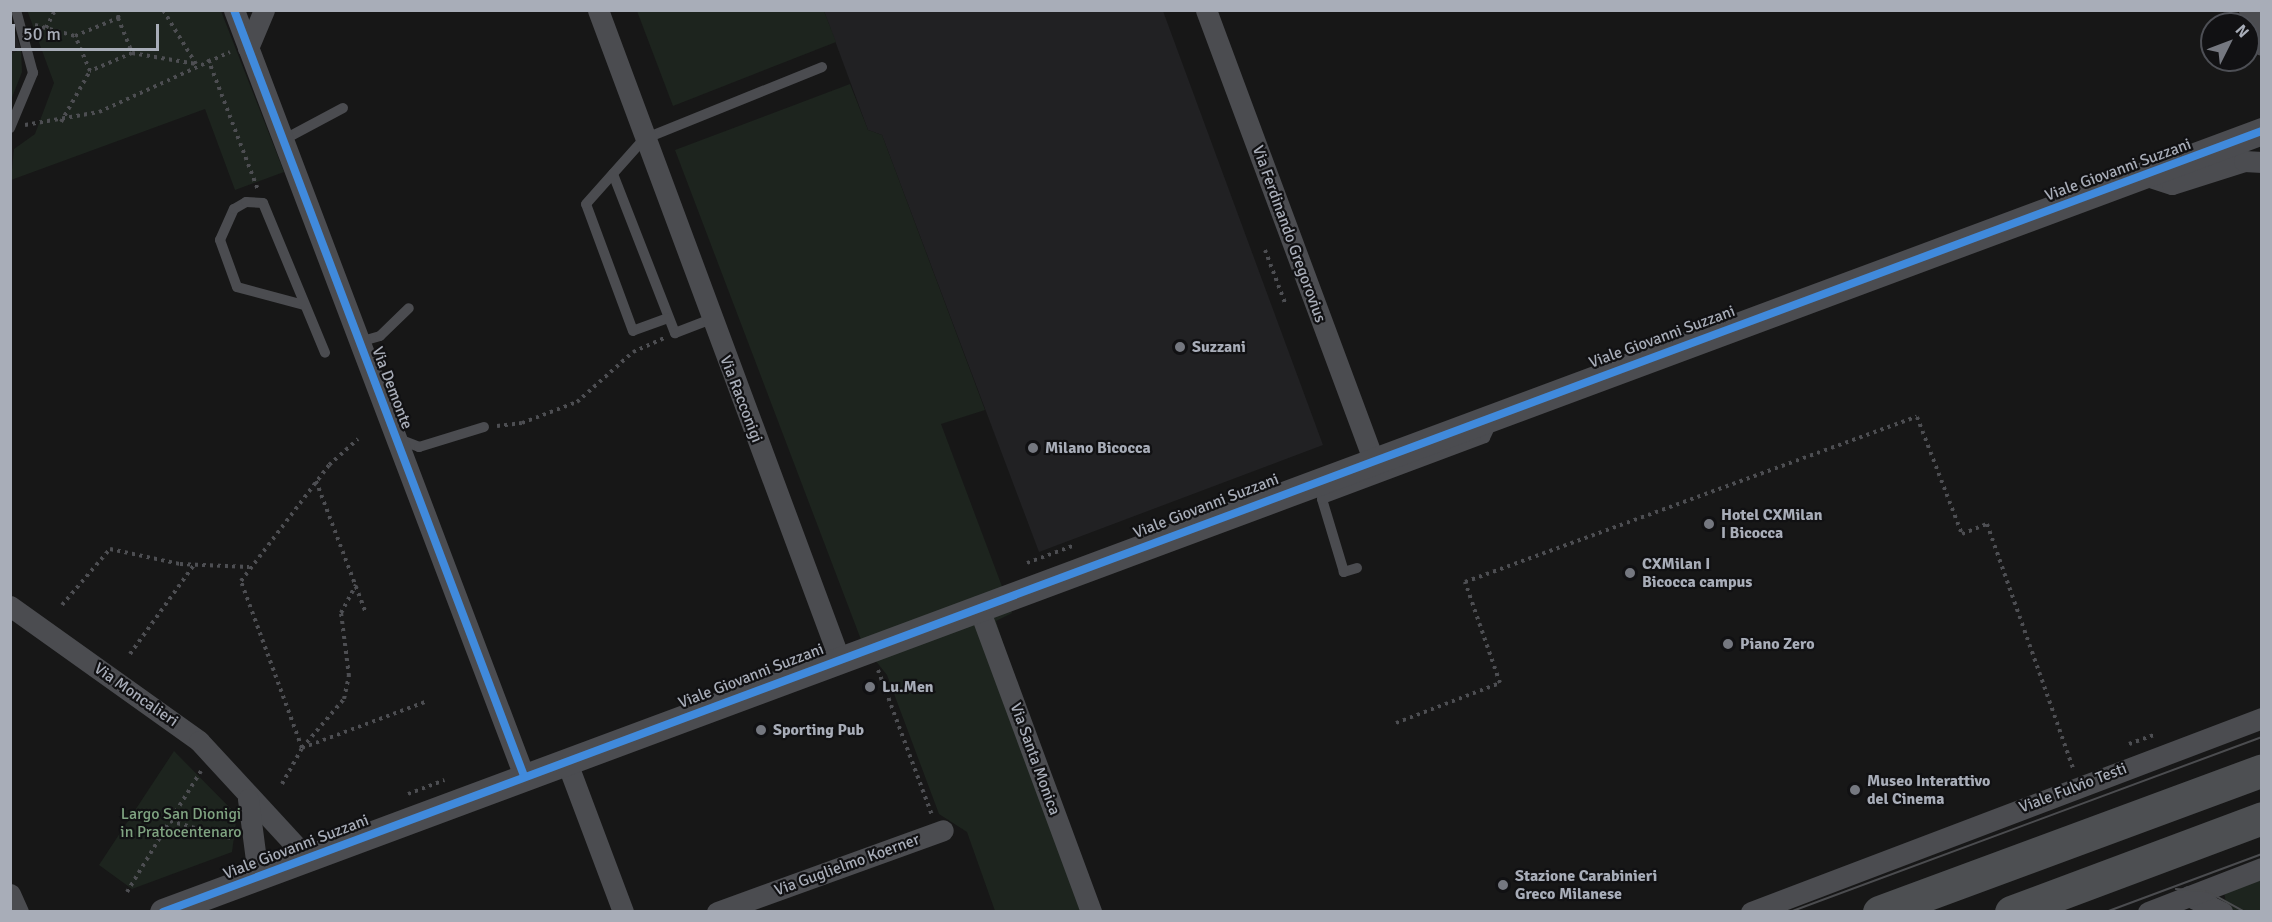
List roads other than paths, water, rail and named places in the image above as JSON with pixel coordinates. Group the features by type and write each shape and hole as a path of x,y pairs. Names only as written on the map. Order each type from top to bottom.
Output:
{"main road":[{"path":"1879,912 2262,770"},
{"path":"2011,912 2262,818"}],"street":[{"name":"Via Demonte","path":"234,10 524,776"},
{"path":"248,48 264,10"},
{"name":"Via Racconigi","path":"598,10 644,139 839,658"},
{"name":"Via Ferdinando Gregorovius","path":"1206,10 1373,458"},
{"path":"2249,10 2262,45"},
{"name":"Viale Giovanni Suzzani","path":"163,912 1373,458 2262,131"},
{"name":"Viale Giovanni Suzzani","path":"2144,174 2172,184 2244,161 2262,162"},
{"name":"Via Moncalieri","path":"10,606 186,730 306,857"},
{"name":"Via Santa Monica","path":"978,606 1091,912"},
{"name":"Viale Fulvio Testi","path":"1751,912 2262,718"},
{"path":"566,760 623,912"},
{"path":"248,798 258,875"},
{"name":"Via Guglielmo Koerner","path":"717,912 939,825"},
{"path":"2148,912 2262,868"},
{"path":"10,894 18,912"},
{"path":"2189,896 2222,912"}],"lane":[{"path":"11,127 33,73 18,16"},
{"path":"668,318 633,331 586,204 644,139 822,68"},
{"path":"283,140 343,108"},
{"path":"614,174 675,333 711,319"},
{"path":"304,305 237,287 220,240 223,224 246,202 263,203 325,353"},
{"path":"359,342 380,336 409,308"},
{"path":"1357,568 1344,572 1322,499 1485,438 1497,412"},
{"path":"396,438 418,447 484,427"}],"tram line":[{"path":"1790,912 2262,737"},
{"path":"2106,912 2262,854"},
{"path":"2176,889 2207,891 2245,912"}],"place":[{"name":"Suzzani","path":"1180,347"},
{"name":"Milano Bicocca","path":"1033,448"},
{"name":"Hotel CXMilan I Bicocca","path":"1709,524"},
{"name":"CXMilan I Bicocca campus","path":"1630,573"},
{"name":"Piano Zero","path":"1728,644"},
{"name":"Lu.Men","path":"870,687"},
{"name":"Sporting Pub","path":"761,730"},
{"name":"Museo Interattivo del Cinema","path":"1855,790"},
{"name":"Stazione Carabinieri Greco Milanese","path":"1503,885"}],"park label":[{"name":"Largo San Dionigi in Pratocentenaro","path":"181,823"}]}
